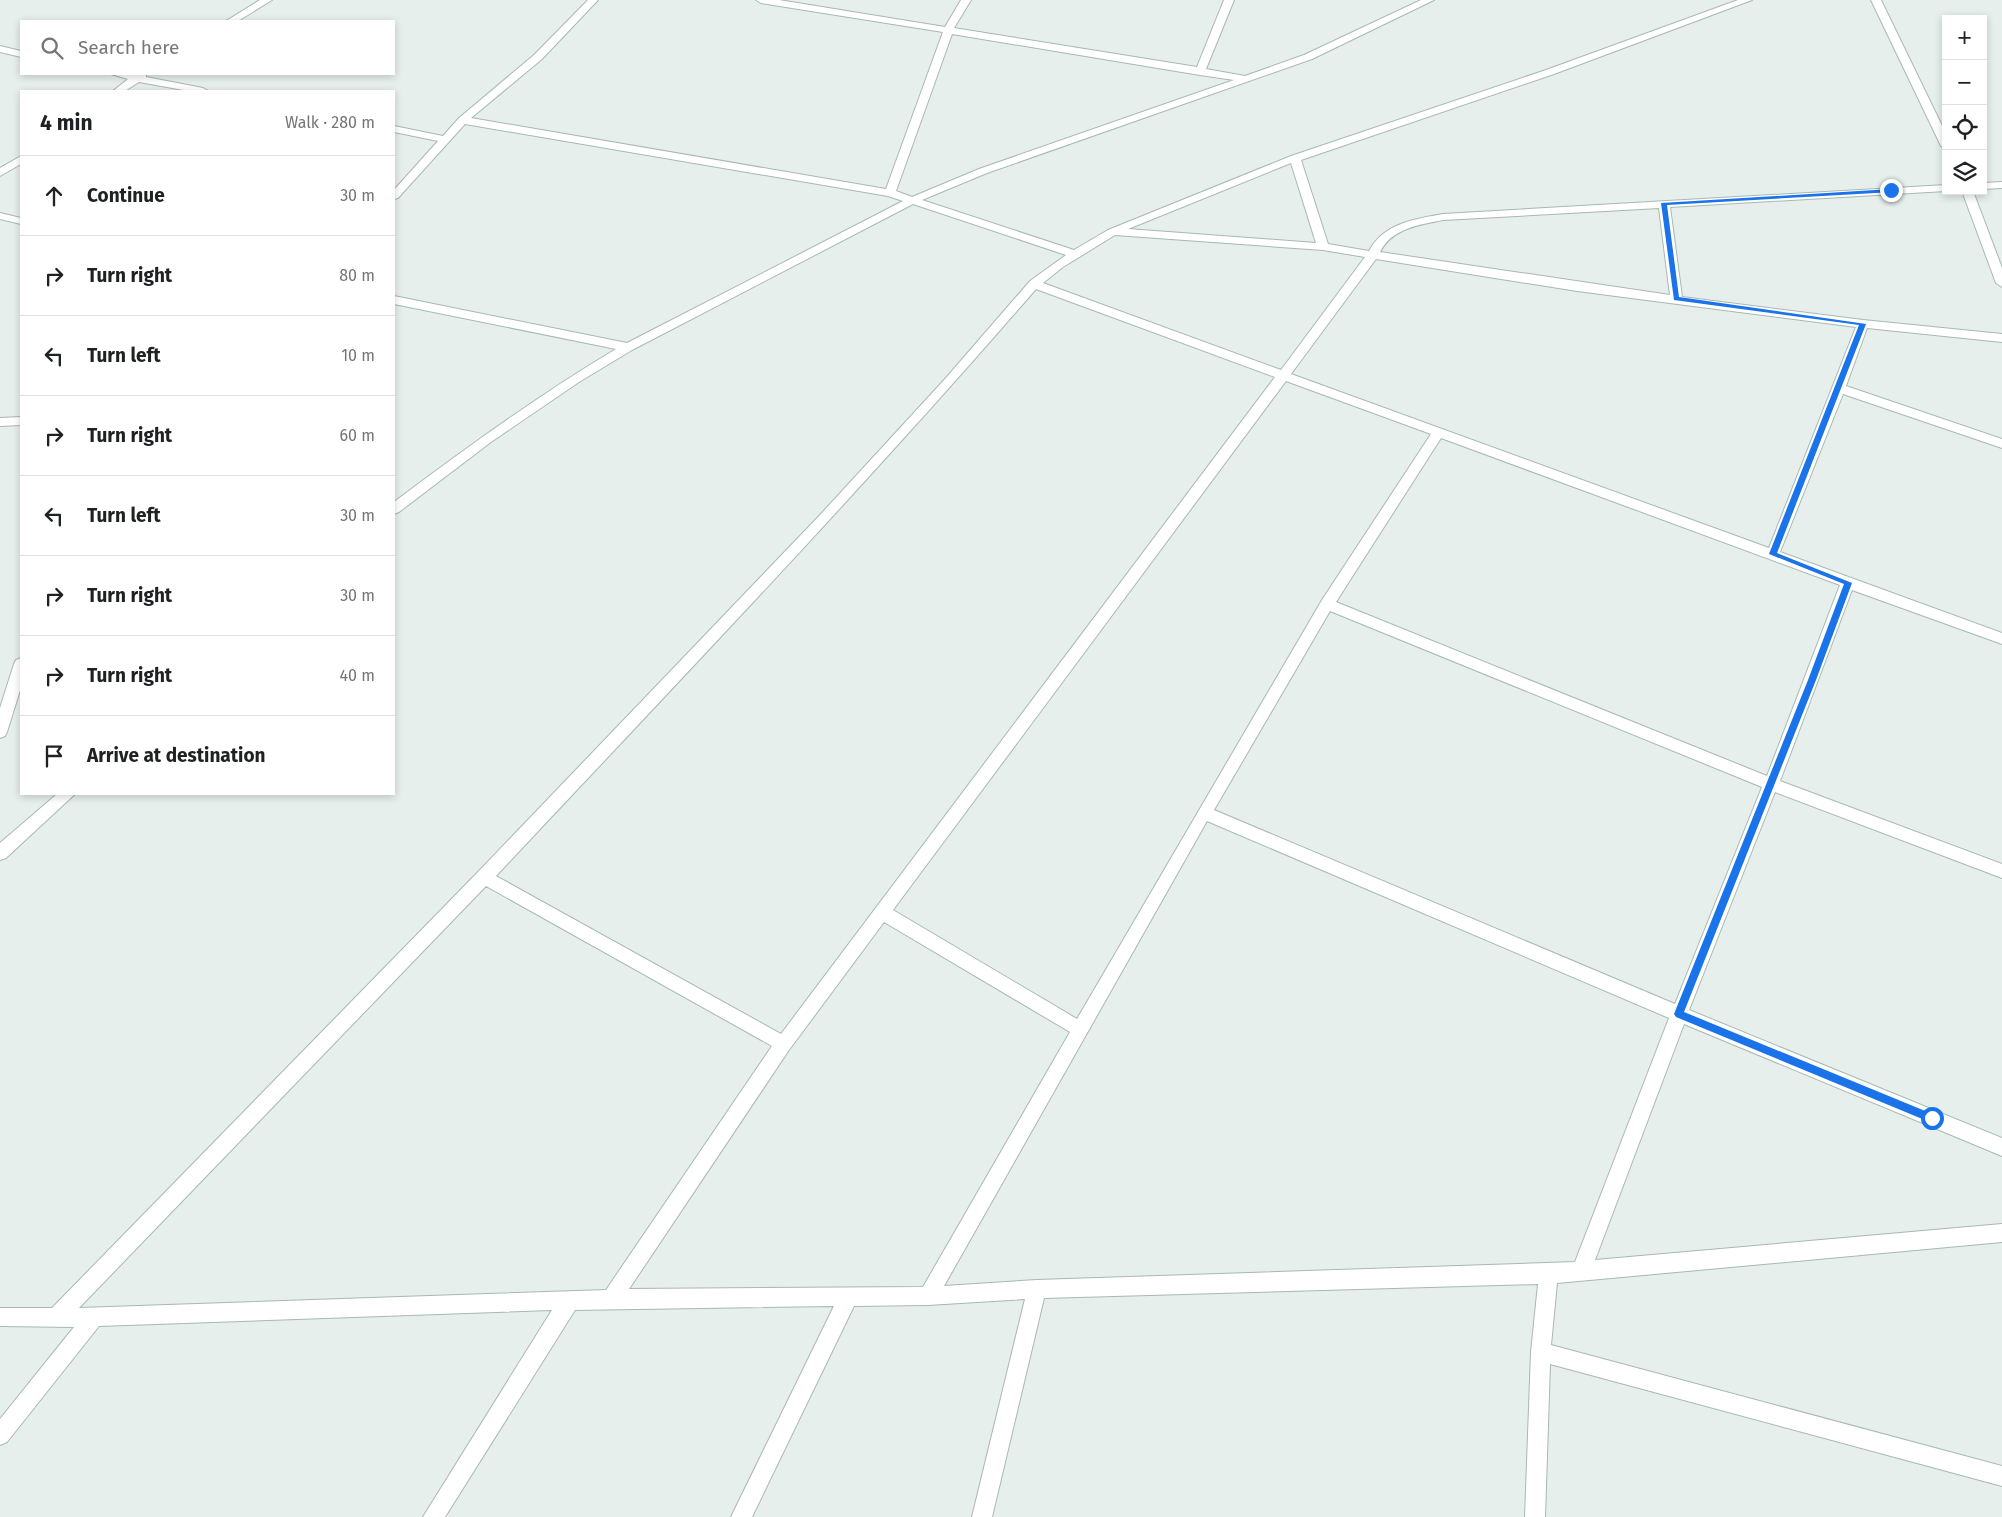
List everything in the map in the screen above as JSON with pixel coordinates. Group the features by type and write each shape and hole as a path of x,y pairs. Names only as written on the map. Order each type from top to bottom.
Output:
{"street":[{"path":"233,20 267,0"},
{"path":"395,195 443,139 538,57 593,0"},
{"path":"761,0 1246,79"},
{"path":"890,193 948,31 966,0"},
{"path":"1200,72 1230,0"},
{"path":"395,508 486,439 628,346 913,200 983,171 1308,57 1429,0"},
{"path":"56,1318 484,877 831,511 1034,284 1075,254 1112,232 1295,158 1550,72 1747,0"},
{"path":"1876,0 1942,138"},
{"path":"0,49 20,54"},
{"path":"119,90 140,76 199,90"},
{"path":"463,120 890,193 1075,254"},
{"path":"395,129 443,139"},
{"path":"1295,158 1323,247"},
{"path":"0,173 20,160"},
{"path":"1987,186 2002,185"},
{"path":"611,1299 783,1044 1373,255 1378,241 1408,224 1443,217 1942,188"},
{"path":"1969,195 2002,283"},
{"path":"1664,203 1676,299"},
{"path":"0,216 20,221"},
{"path":"1112,232 1323,247 1568,286 1863,324 2002,338"},
{"path":"1034,284 2002,639"},
{"path":"395,300 628,346"},
{"path":"1773,554 1863,324"},
{"path":"1839,388 2002,444"},
{"path":"0,422 20,421"},
{"path":"928,1296 1204,813 1328,604 1439,432"},
{"path":"1582,1269 1679,1014 1771,784 1848,583"},
{"path":"1328,604 1771,784 2002,871"},
{"path":"0,732 3,711 20,667"},
{"path":"0,853 66,795"},
{"path":"1204,813 1679,1014 2002,1147"},
{"path":"484,877 783,1044"},
{"path":"882,912 1080,1029"},
{"path":"0,1317 94,1317 611,1299 928,1296 1036,1289 1548,1274 1582,1269 2002,1233"},
{"path":"1536,1517 1541,1352 1548,1274"},
{"path":"982,1517 1036,1289"},
{"path":"741,1517 849,1296"},
{"path":"433,1517 570,1300"},
{"path":"0,1434 94,1317"},
{"path":"1541,1352 2002,1476"}],"route":[{"path":"1891,190 1664,203 1676,299 1863,324 1828,418 1773,554 1848,583 1812,680 1679,1014 1932,1118"}]}
